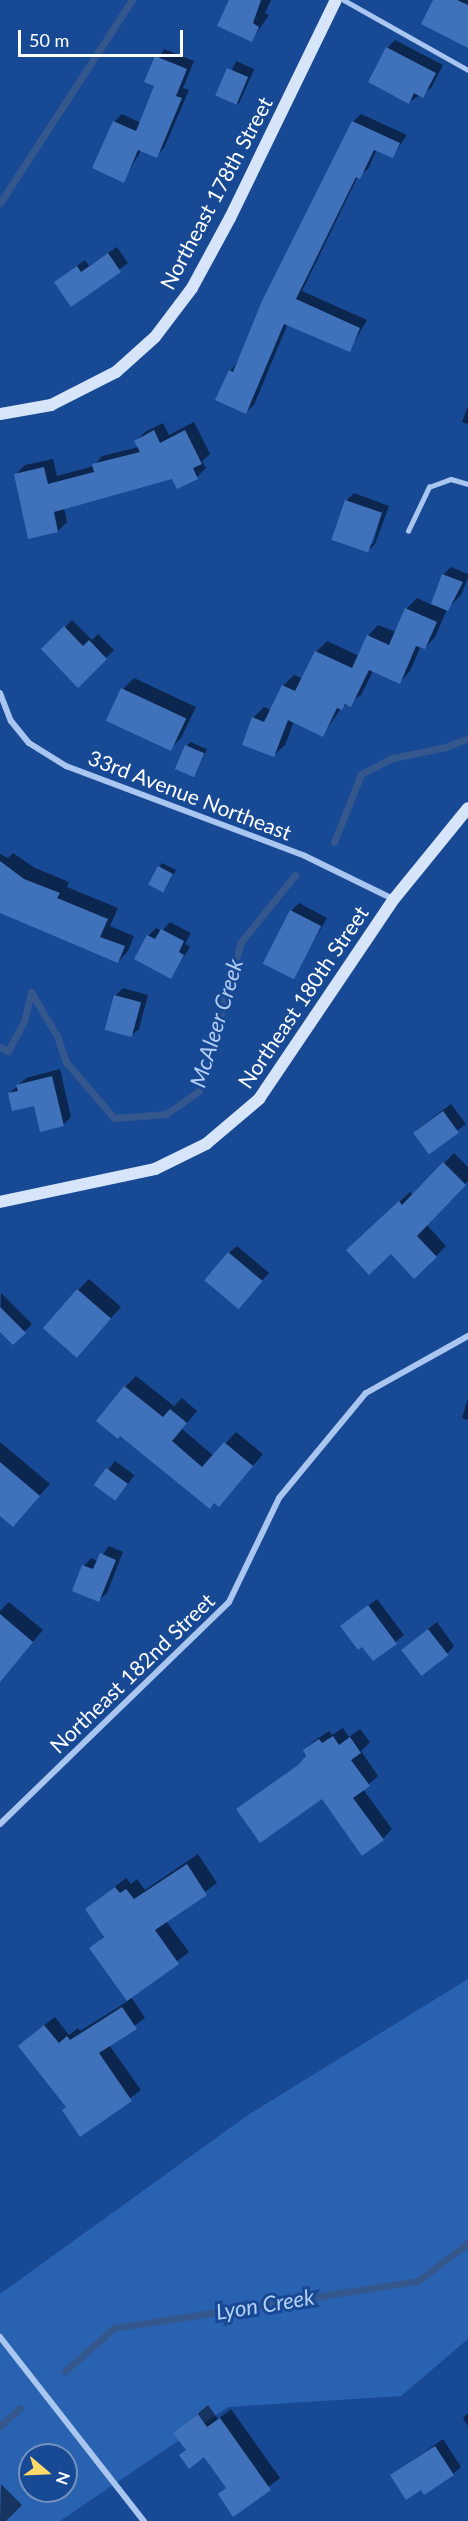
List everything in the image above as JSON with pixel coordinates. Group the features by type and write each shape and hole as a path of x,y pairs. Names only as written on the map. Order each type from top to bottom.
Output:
{"street":[{"name":"Northeast 178th Street","path":"0,414 51,405 116,372 155,337 192,288 230,218 336,0"},
{"name":"33rd Avenue Northeast","path":"0,693 11,721 29,743 66,766 305,856 394,899"},
{"name":"Northeast 180th Street","path":"0,1202 155,1169 206,1144 259,1099 394,899 468,808"},
{"name":"Northeast 182nd Street","path":"0,1824 229,1602 279,1498 366,1393 468,1336"},
{"path":"0,2337 144,2521"}],"lane":[{"path":"344,0 468,70"},
{"path":"408,531 429,487 451,479 468,484"}],"shaded area":[{"path":"468,1979 468,2339 401,2396 228,2407 60,2521 0,2521 0,2294 248,2115"}],"building":[{"path":"229,0 261,0 253,23 259,27 252,42 217,26"},
{"path":"433,0 457,0 468,5 468,48 421,24"},
{"path":"386,47 436,73 423,98 414,93 409,104 368,82"},
{"path":"155,56 187,69 176,96 182,98 157,158 138,150 124,183 92,168 113,121 136,131 154,86 144,82"},
{"path":"227,68 248,77 236,105 215,96"},
{"path":"352,121 400,143 393,158 374,150 360,179 356,177 296,299 360,328 350,352 284,324 246,414 215,400 229,370 233,372 262,301"},
{"path":"108,253 121,272 71,307 54,282 77,266 81,272"},
{"path":"154,430 160,443 185,430 202,464 193,468 198,479 177,489 172,479 54,512 58,532 28,539 14,474 44,467 48,484 94,472 92,464 140,452 134,441"},
{"path":"345,500 382,513 368,552 331,540"},
{"path":"442,574 463,582 448,611 431,604"},
{"path":"405,608 437,622 425,649 416,646 400,684 369,670 351,707 345,704 342,710 337,708 323,737 288,720 274,757 242,745 252,717 264,722 282,685 295,691 315,651 352,668 367,635 389,645"},
{"path":"64,626 83,646 89,640 107,659 78,688 41,649"},
{"path":"121,688 186,718 171,751 106,721"},
{"path":"185,745 204,753 194,777 175,769"},
{"path":"0,861 24,879 60,893 57,898 108,919 100,937 125,946 118,963 0,913"},
{"path":"158,866 173,874 163,893 148,885"},
{"path":"290,910 321,926 294,979 263,963"},
{"path":"161,929 184,941 179,952 184,955 171,979 134,959 147,935 155,939"},
{"path":"114,995 141,1002 132,1037 105,1030"},
{"path":"52,1076 64,1126 40,1132 34,1106 12,1111 8,1093 18,1091 16,1085"},
{"path":"443,1111 459,1133 429,1155 413,1133"},
{"path":"443,1162 466,1185 417,1236 437,1257 414,1279 391,1254 369,1275 346,1250 399,1201 402,1205"},
{"path":"228,1252 262,1281 239,1309 204,1280"},
{"path":"77,1289 111,1319 77,1358 43,1328"},
{"path":"0,1307 26,1333 13,1345 0,1332"},
{"path":"124,1386 163,1417 170,1409 187,1423 172,1441 202,1467 224,1442 253,1466 219,1507 214,1503 210,1509 120,1436 118,1439 96,1421"},
{"path":"0,1462 40,1496 13,1527 0,1516"},
{"path":"106,1468 128,1484 115,1501 94,1485"},
{"path":"100,1553 116,1560 99,1602 72,1591 82,1565 93,1569"},
{"path":"368,1605 397,1644 373,1661 362,1647 358,1650 340,1626"},
{"path":"0,1614 33,1642 0,1682"},
{"path":"428,1629 448,1655 422,1676 401,1650"},
{"path":"333,1736 339,1745 350,1737 361,1753 351,1760 370,1786 353,1798 384,1840 362,1856 322,1799 260,1843 236,1809 298,1765 306,1756 303,1750 319,1739 322,1743"},
{"path":"187,1864 207,1895 155,1930 179,1964 127,2001 89,1948 104,1937 85,1909 115,1887 120,1893 126,1889 134,1899"},
{"path":"122,2007 137,2029 99,2053 132,2101 80,2137 62,2110 66,2107 18,2046 44,2025 59,2043 67,2036 70,2040"},
{"path":"198,2414 207,2427 220,2418 271,2490 233,2517 218,2494 226,2488 204,2457 189,2469 179,2455 186,2450 173,2433"},
{"path":"435,2446 454,2475 424,2495 421,2490 406,2500 390,2475"}],"waterway":[{"path":"0,203 132,0"},
{"name":"McAleer Creek","path":"334,842 361,774 393,758 446,747 468,738"},
{"name":"McAleer Creek","path":"0,1047 8,1051 24,1021 31,992 57,1036 66,1062 114,1118 166,1114 199,1091 241,942 295,875"},
{"name":"Lyon Creek","path":"65,2371 114,2328 418,2281 468,2243"},
{"name":"Lyon Creek","path":"0,2426 20,2408"}]}
